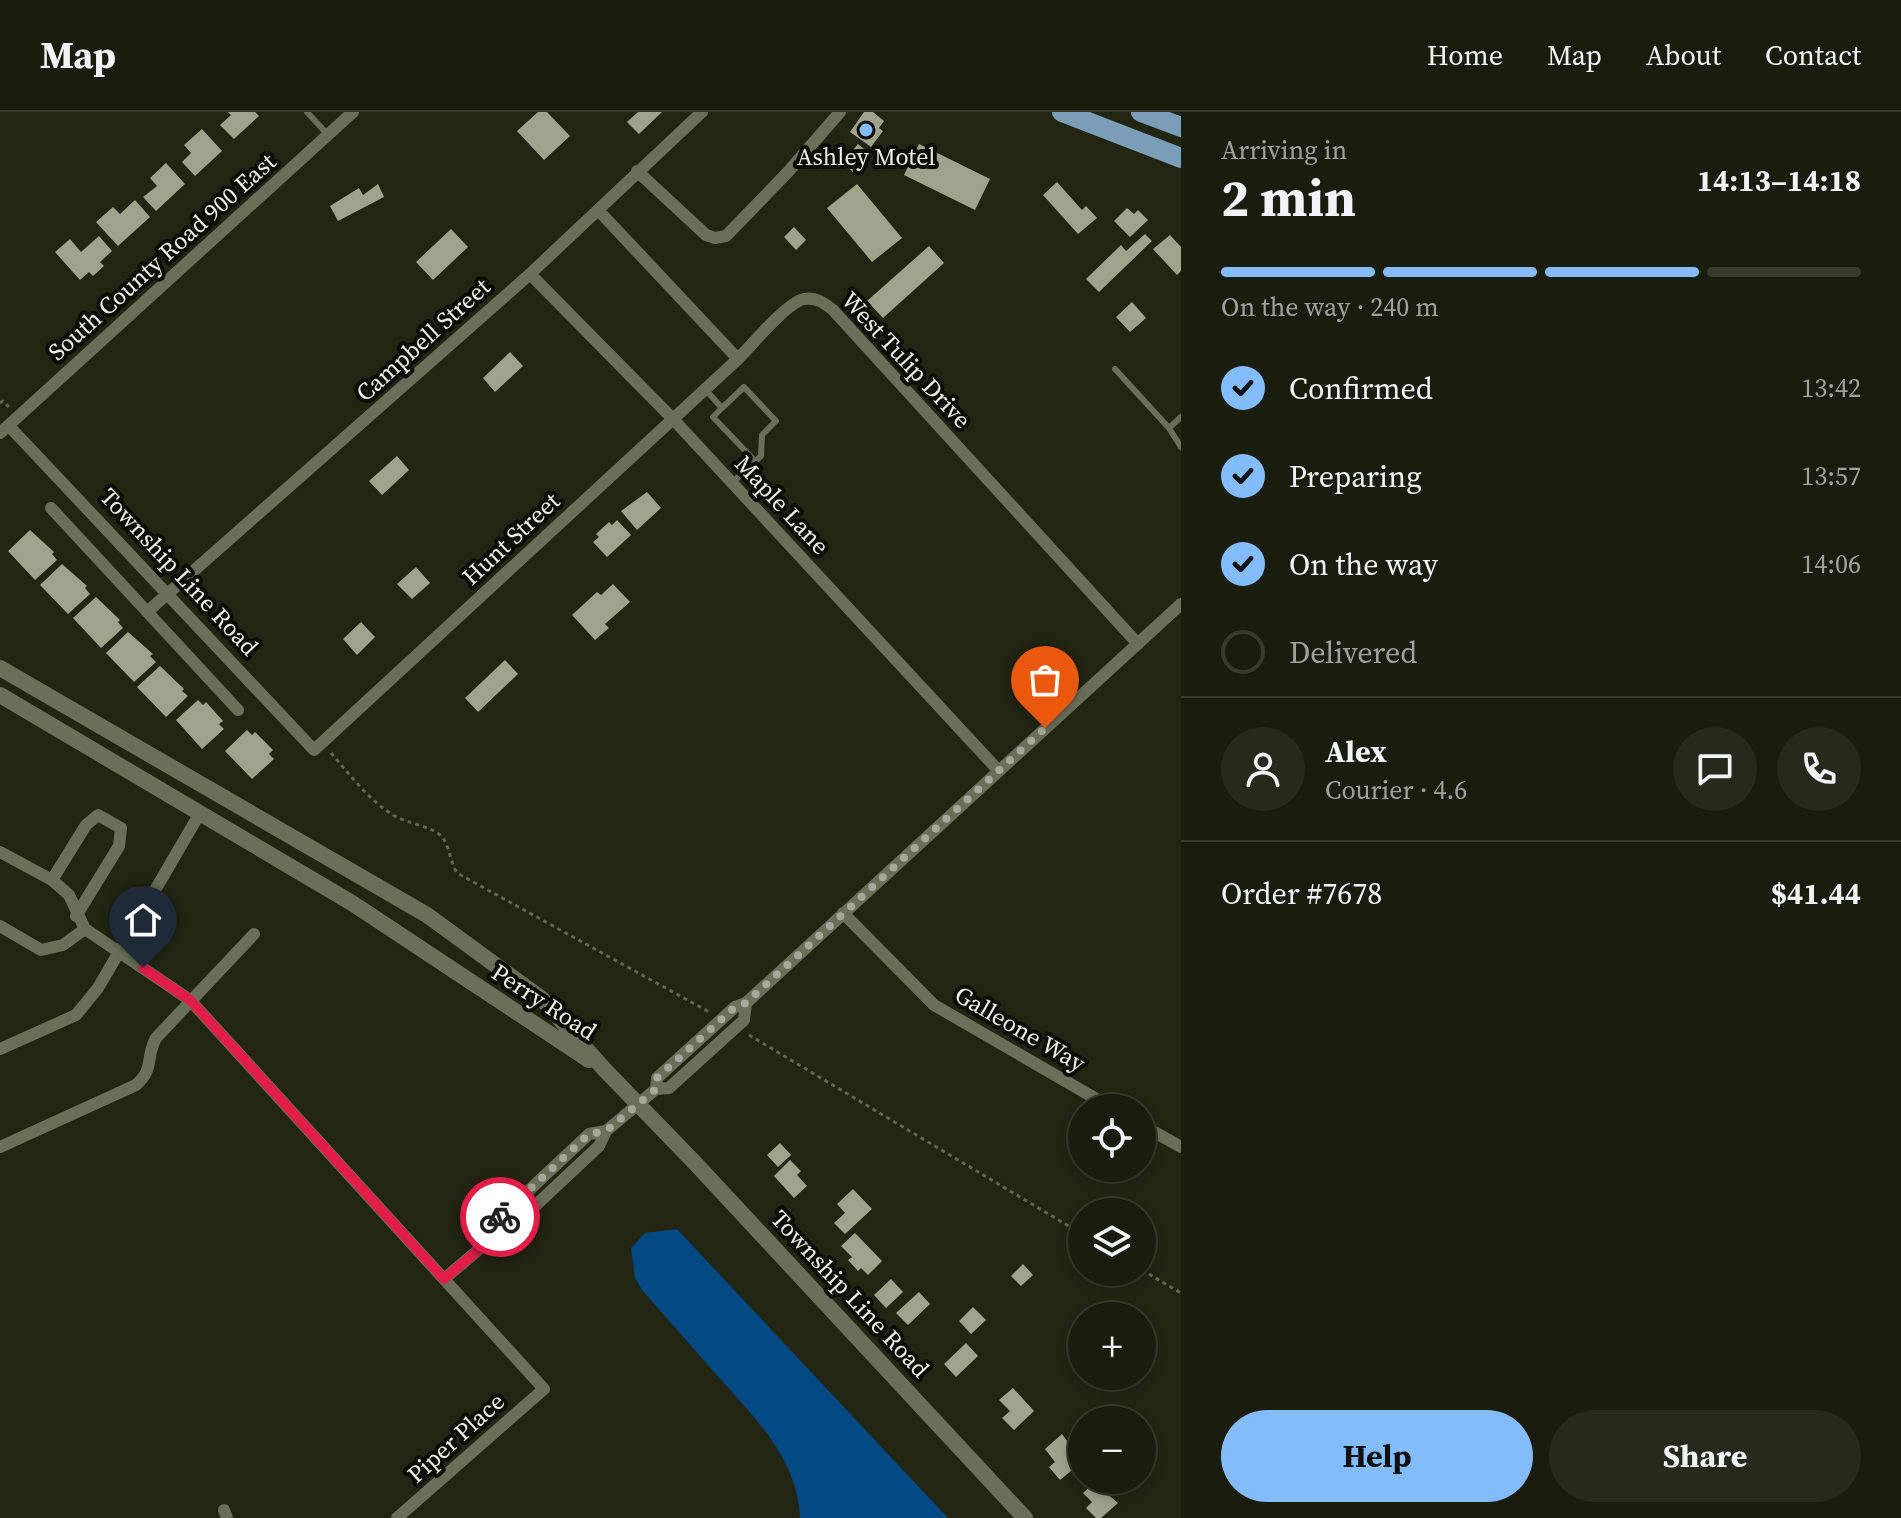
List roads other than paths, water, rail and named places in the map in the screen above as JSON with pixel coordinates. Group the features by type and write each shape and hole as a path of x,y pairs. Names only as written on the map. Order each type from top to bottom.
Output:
{"main road":[{"path":"1062,112 1181,158"},
{"path":"1141,112 1181,127"}],"street":[{"name":"South County Road 900 East","path":"4,430 353,112"},
{"name":"Campbell Street","path":"147,612 530,274 702,112"},
{"path":"637,171 706,235 715,238 726,236 840,112"},
{"path":"598,210 738,359"},
{"name":"Maple Lane","path":"530,274 673,419 998,770"},
{"name":"West Tulip Drive","path":"738,359 793,305 806,299 824,303 1138,644"},
{"name":"Hunt Street","path":"314,750 738,359"},
{"name":"Township Line Road","path":"4,430 168,595 314,750"},
{"path":"51,508 238,710"},
{"path":"656,1089 657,1078 735,1007 746,1003 1181,604"},
{"name":"Perry Road","path":"0,668 329,856 460,937 542,999 604,1069"},
{"name":"Perry Road","path":"0,695 352,903 439,959 495,1001 604,1069"},
{"path":"0,1049 76,1015 98,988 200,813"},
{"path":"52,880 86,825 98,815 121,828 119,846 76,916"},
{"path":"0,852 52,880 69,895 76,916 85,929 190,1000 444,1279 484,1245 503,1236 514,1226 599,1146 606,1131 656,1089 669,1088 744,1020 746,1003"},
{"name":"Galleone Way","path":"843,913 934,1005 1088,1094"},
{"path":"0,926 41,950 63,945 85,929"},
{"path":"0,1147 136,1085 147,1075 151,1065 149,1051 156,1038 254,934"},
{"name":"Township Line Road","path":"604,1069 1025,1518"},
{"path":"1156,1133 1181,1147"},
{"name":"Piper Place","path":"397,1518 544,1389 444,1279"}],"lane":[{"path":"307,112 328,135"},
{"path":"1115,369 1169,428 1181,447"},
{"path":"732,483 761,456 762,435 776,421 744,387 713,417 755,461"},
{"path":"705,389 722,408"},
{"path":"1169,428 1181,417"}],"water":[{"path":"677,1229 948,1518 800,1518 791,1476 771,1439 635,1278 631,1248 645,1233"}],"place":[{"name":"Ashley Motel","path":"866,130"}]}
